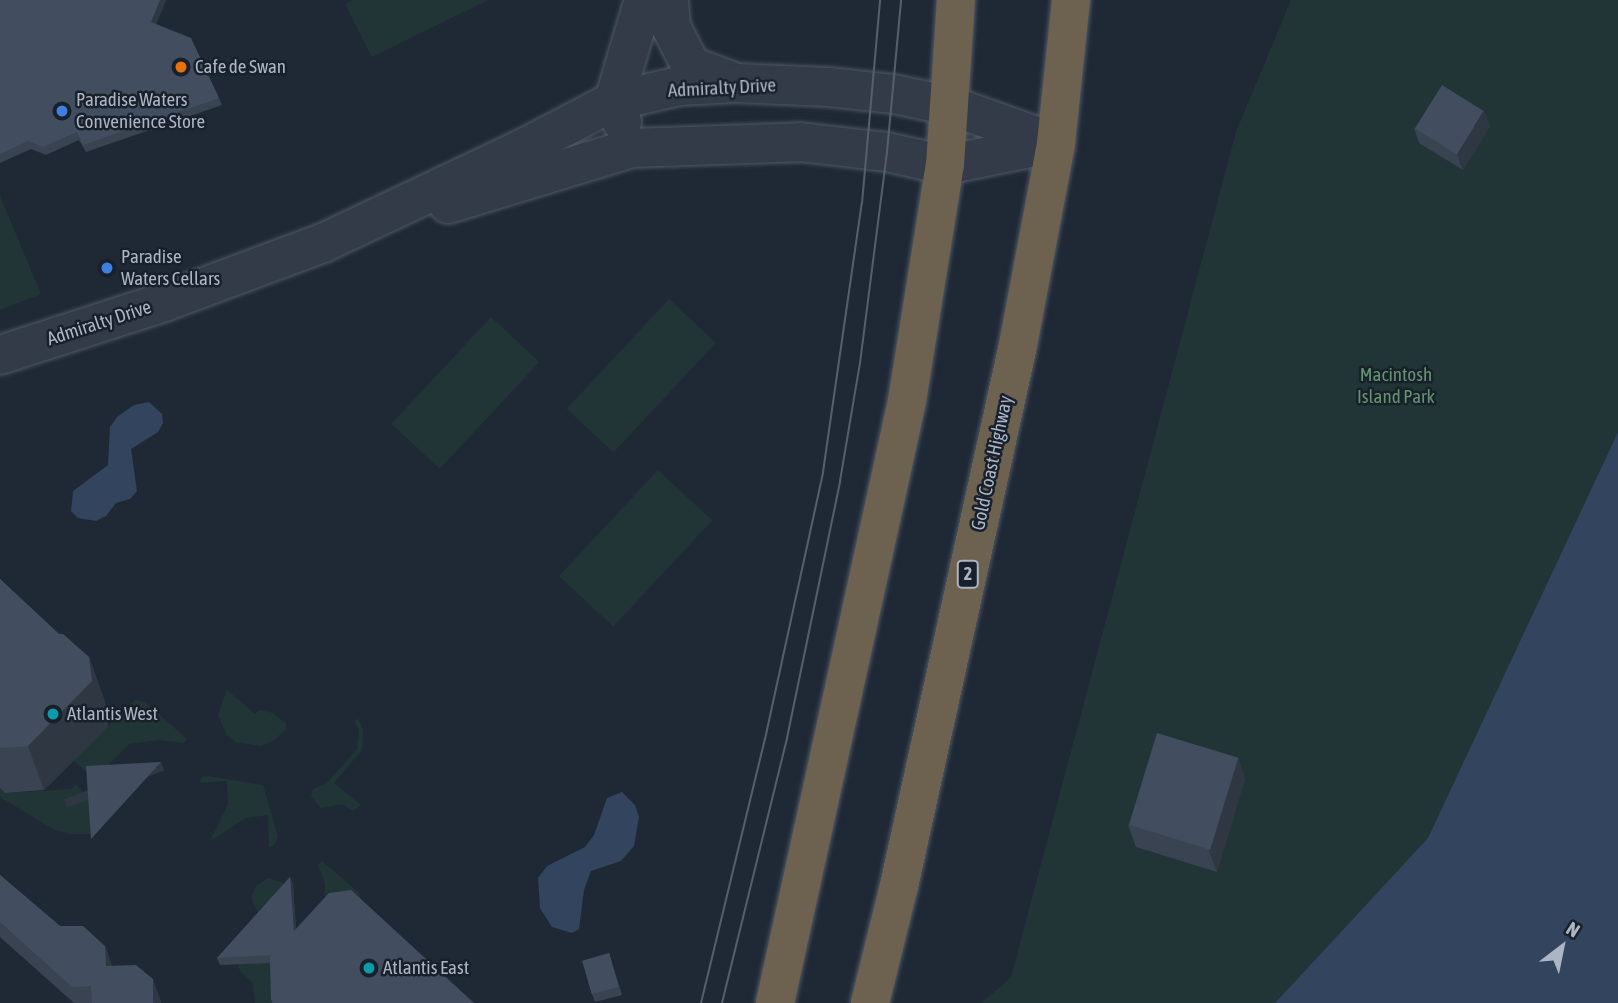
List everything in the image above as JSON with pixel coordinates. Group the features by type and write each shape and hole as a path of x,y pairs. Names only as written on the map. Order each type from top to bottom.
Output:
{"highway":[{"path":"775,1003 907,401 945,164 951,106 956,0"},
{"name":"Gold Coast Highway","path":"870,1003 902,873 1015,358 1056,143 1071,0"}],"street":[{"path":"632,148 614,101 644,0"},
{"path":"669,0 671,27 691,66 736,83"},
{"name":"Admiralty Drive","path":"0,355 164,302 354,229 526,147 614,101 678,86 736,83 848,88 951,106 1056,143"},
{"name":"Admiralty Drive","path":"354,229 499,190 632,148 800,142 887,152 945,164"},
{"path":"945,164 1056,143"}],"green space":[{"path":"353,0 488,0 372,57 345,4"},
{"name":"Macintosh Island Park","path":"1291,0 1618,0 1618,432 1428,838 1275,1003 982,1003 1011,977 1236,132"},
{"path":"0,196 41,294 0,310"},
{"path":"669,299 716,343 614,452 567,409"},
{"path":"491,317 539,362 440,469 391,424"},
{"path":"658,470 712,520 613,627 559,576"},
{"path":"227,690 255,714 260,710 273,713 286,724 286,729 273,741 261,746 235,742 227,735 218,715"},
{"path":"135,700 145,702 187,739 184,743 159,740 129,744 109,764 108,773 89,774 74,761 73,735 101,733"},
{"path":"358,718 363,730 362,750 334,783 361,805 353,811 342,804 321,808 311,796 313,789 327,783 357,749 359,731 355,722"},
{"path":"202,777 263,785 278,837 274,845 269,847 268,815 246,818 210,841 228,804 227,781 199,783"},
{"path":"75,784 90,798 93,834 69,834 53,829 0,797 0,788 6,793 72,789"},
{"path":"322,861 358,892 365,907 325,908 325,883 318,865"},
{"path":"268,878 287,884 260,916 251,898 256,886"},
{"path":"275,963 286,1003 255,1003 253,983 240,971 238,964"}],"water":[{"path":"149,402 162,414 163,423 158,432 131,449 137,491 130,499 116,503 106,516 96,521 78,518 71,511 73,491 108,465 110,427 117,417 134,405"},
{"path":"1618,432 1618,1003 1275,1003 1428,838"},
{"path":"622,792 635,805 639,817 634,846 621,861 591,871 584,890 579,929 572,933 552,927 540,908 538,878 547,866 585,847 594,835 607,798"}],"building":[{"path":"0,0 160,0 151,22 191,38 219,98 83,145 77,132 43,147 28,141 0,154"},
{"path":"1442,85 1484,111 1457,154 1415,128"},
{"path":"0,579 59,634 63,634 89,657 92,681 28,746 0,748"},
{"path":"1157,733 1238,758 1210,850 1129,825"},
{"path":"161,762 91,839 86,766"},
{"path":"0,875 60,926 83,926 105,946 106,966 136,965 153,979 153,1003 92,1003 91,986 72,987 0,922"},
{"path":"290,877 294,932 272,955 217,958"},
{"path":"351,890 474,1003 274,1003 271,1000 270,957 329,893"},
{"path":"609,953 619,987 592,994 582,961"}],"tram line":[{"path":"701,1003 765,739 823,472 862,203 880,0"},
{"path":"722,1003 787,738 840,481 860,363 887,152 901,0"}],"place":[{"name":"Cafe de Swan","path":"181,67"},
{"name":"Paradise Waters Convenience Store","path":"62,111"},
{"name":"Paradise Waters Cellars","path":"107,268"},
{"name":"Atlantis West","path":"53,714"},
{"name":"Atlantis East","path":"369,968"}]}
